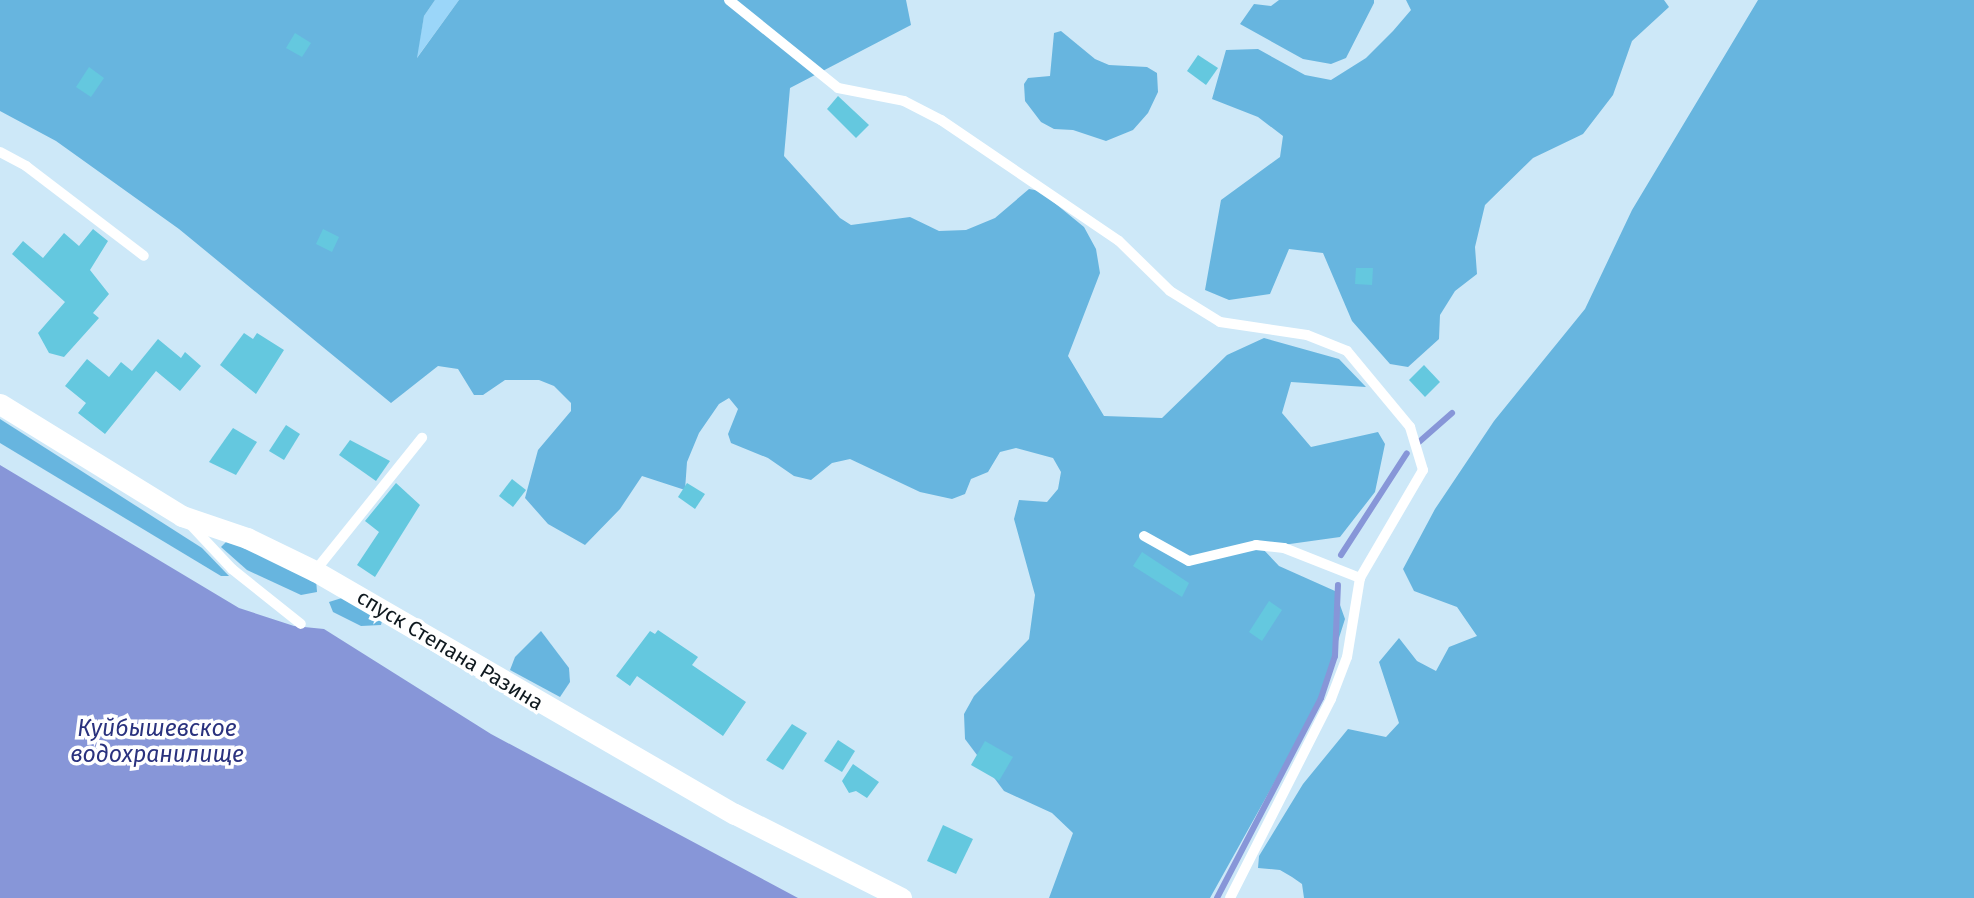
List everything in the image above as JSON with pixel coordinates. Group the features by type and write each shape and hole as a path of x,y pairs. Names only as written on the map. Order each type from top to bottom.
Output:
{"street":[{"name":"спуск Степана Разина","path":"0,404 182,516 247,538 315,571 735,814 901,898"}],"lane":[{"path":"729,0 838,88 904,100 941,120 1119,241 1170,291 1220,322 1307,335 1347,351 1410,426 1423,470 1360,578 1347,657 1331,699 1230,898"},
{"path":"0,152 26,166 144,256"},
{"path":"315,571 422,438"},
{"path":"182,516 232,569 301,624"},
{"path":"1144,536 1189,561 1242,547 1270,547 1360,578"}],"shaded area":[{"path":"0,0 435,0 424,16 417,58 459,0 906,0 911,25 790,88 784,156 840,218 851,225 910,217 939,231 966,230 995,218 1029,189 1040,191 1084,227 1096,249 1100,273 1068,356 1104,416 1162,418 1227,355 1264,338 1339,359 1366,387 1291,382 1282,413 1311,447 1378,432 1385,444 1375,492 1340,537 1262,548 1279,566 1335,591 1345,619 1318,704 1210,898 1049,898 1073,833 1052,813 1004,791 965,739 964,714 974,696 1029,639 1035,595 1014,519 1019,500 1047,502 1058,489 1061,472 1053,458 1016,448 1000,452 988,472 971,479 965,494 952,499 920,492 850,459 832,463 811,480 794,476 768,458 731,443 728,434 738,409 729,398 719,404 699,433 687,462 685,490 642,476 620,509 585,545 548,524 525,498 538,450 571,411 571,403 554,386 539,380 505,380 483,395 474,395 458,369 438,366 391,403 179,229 56,141 0,111"},
{"path":"435,0 459,0 416,59 424,16"},
{"path":"1279,0 1374,0 1374,3 1346,58 1331,64 1303,59 1240,24 1254,4 1271,6"},
{"path":"1406,0 1664,0 1669,7 1632,41 1613,95 1583,134 1533,158 1485,205 1475,247 1477,274 1455,291 1440,315 1439,339 1408,367 1390,364 1352,321 1323,253 1289,249 1270,294 1229,300 1205,290 1221,200 1280,157 1283,136 1258,117 1212,99 1226,50 1258,49 1305,75 1331,80 1366,58 1393,31 1411,10"},
{"path":"1758,0 1974,0 1974,898 1304,898 1302,884 1292,877 1280,870 1258,868 1259,856 1303,784 1348,729 1386,737 1399,723 1379,662 1399,638 1417,661 1436,671 1449,647 1477,636 1457,607 1414,591 1403,569 1435,509 1494,421 1585,309 1632,210"},
{"path":"1061,31 1095,59 1109,65 1147,67 1157,73 1158,92 1148,113 1133,130 1106,141 1073,130 1054,129 1041,122 1025,101 1024,84 1028,78 1050,76 1054,33"},
{"path":"0,419 202,548 229,576 221,576 0,443"},
{"path":"228,540 316,579 317,592 301,595 247,570 221,547"},
{"path":"345,597 382,621 381,625 361,626 333,612 329,602"},
{"path":"541,631 569,668 570,682 560,697 510,670 515,657"}],"water":[{"name":"Куйбышевское водохранилище","path":"0,465 239,608 294,626 324,629 491,734 798,898 0,898"}],"building":[{"path":"295,33 311,43 302,57 286,48"},
{"path":"1198,55 1218,68 1206,85 1187,71"},
{"path":"89,67 104,78 91,97 76,87"},
{"path":"838,96 869,125 856,138 827,109"},
{"path":"93,229 108,241 90,270 109,294 93,313 99,318 64,357 49,353 38,333 65,302 12,254 23,241 43,258 64,233 79,246"},
{"path":"323,229 339,237 332,252 316,244"},
{"path":"1356,268 1373,268 1372,285 1355,284"},
{"path":"244,333 253,339 257,333 284,350 256,394 220,365"},
{"path":"158,339 181,358 185,352 201,366 180,391 156,371 105,434 78,413 86,403 65,386 87,359 109,377 121,362 132,371"},
{"path":"1424,365 1440,382 1425,397 1409,380"},
{"path":"286,425 300,434 284,460 269,451"},
{"path":"233,428 257,442 236,475 209,462"},
{"path":"350,440 390,461 376,481 339,455"},
{"path":"512,479 526,490 513,507 499,496"},
{"path":"396,483 420,505 375,577 357,565 379,532 365,521"},
{"path":"687,483 705,494 695,509 678,497"},
{"path":"1142,552 1189,583 1182,597 1133,566"},
{"path":"1269,601 1282,610 1262,641 1249,632"},
{"path":"658,630 698,657 692,665 746,702 723,736 637,676 630,686 616,676 650,631 655,634"},
{"path":"792,724 807,733 783,770 766,760"},
{"path":"838,740 855,751 842,772 824,761"},
{"path":"985,741 1013,757 999,781 971,765"},
{"path":"853,764 879,782 867,798 856,791 849,793 842,781"},
{"path":"943,825 973,839 956,874 927,861"}],"waterway":[{"path":"1419,442 1452,413"},
{"path":"1341,555 1407,453"},
{"path":"1217,898 1321,698 1335,656 1338,585"}]}
